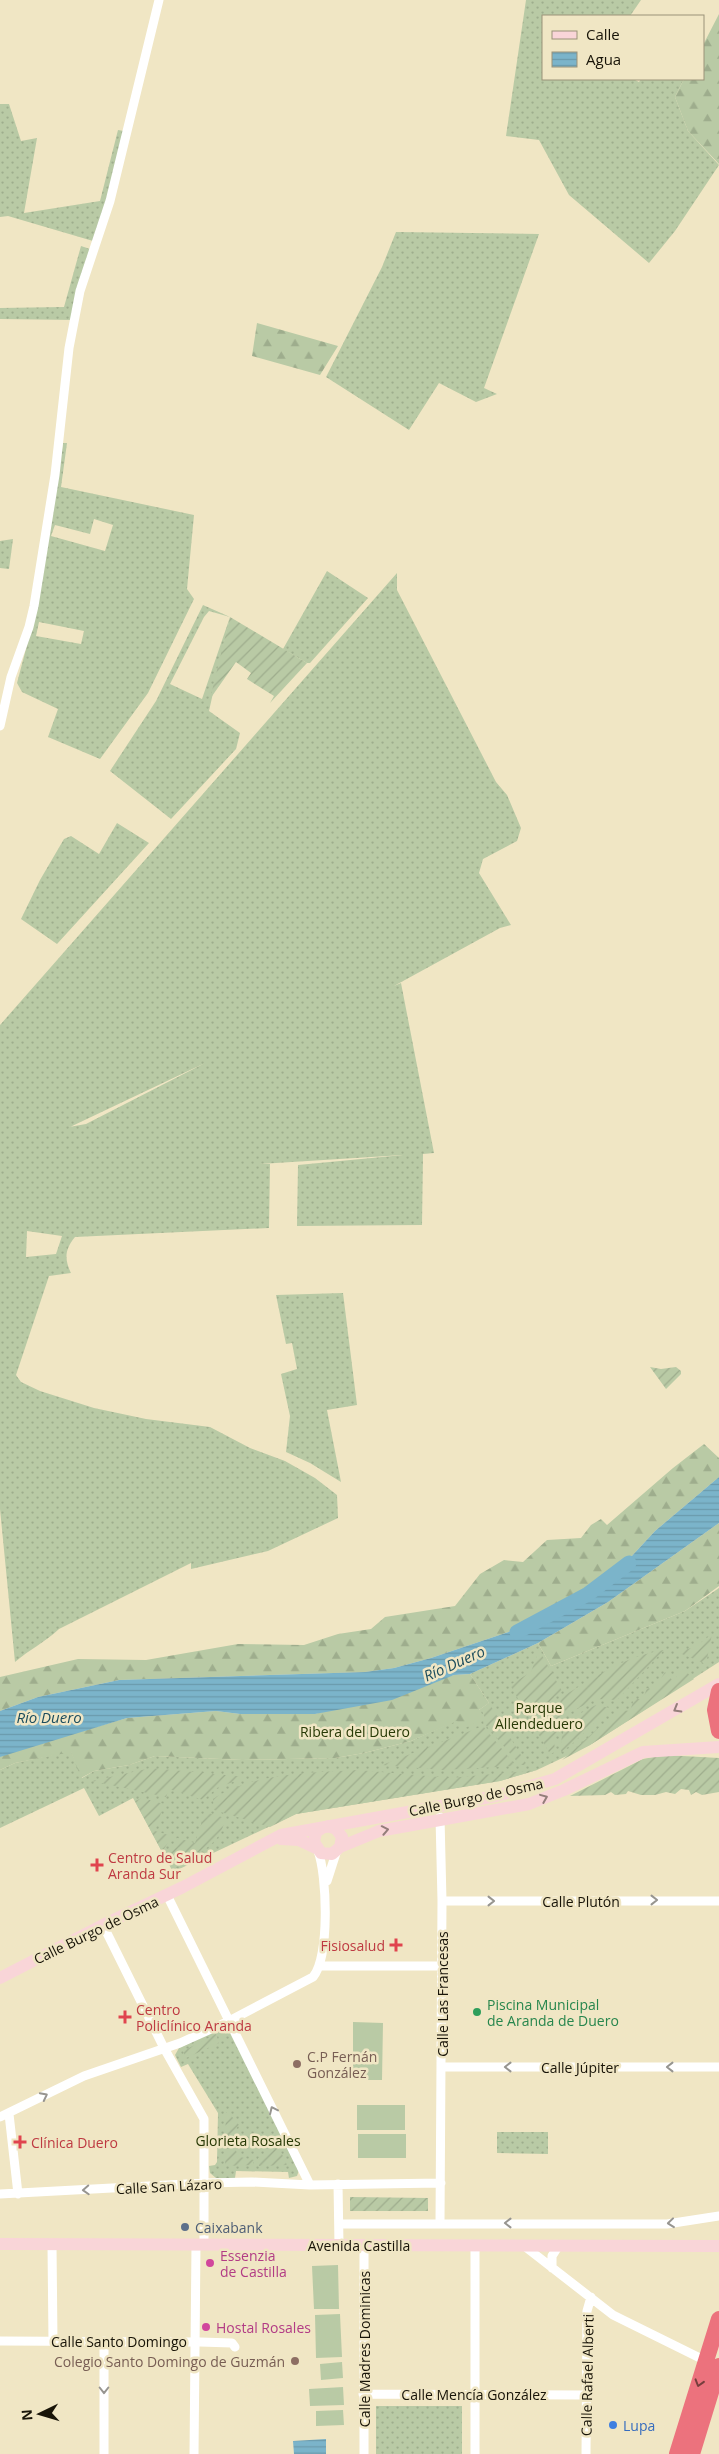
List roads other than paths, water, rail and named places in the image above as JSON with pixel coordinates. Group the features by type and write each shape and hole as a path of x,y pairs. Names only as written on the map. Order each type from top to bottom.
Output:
{"highway":[{"path":"719,1691 715,1710 719,1731"},
{"path":"692,2454 712,2364 719,2319"},
{"path":"677,2454 712,2364"}],"street":[{"path":"0,726 11,677 29,627 34,606 55,475 69,348 80,290 110,201 159,0"},
{"name":"Calle Burgo de Osma","path":"0,1978 103,1925 167,1895 281,1835 496,1796 555,1779 719,1684"},
{"name":"Calle Burgo de Osma","path":"339,1849 379,1831 529,1804 564,1790 643,1752 719,1747"},
{"name":"Calle Burgo de Osma","path":"700,1748 719,1752"},
{"path":"434,1807 442,1820"},
{"name":"Calle Las Francesas","path":"440,2223 442,1820"},
{"path":"18,2194 4,2115 84,2076 164,2048 231,2020 306,1982 320,1966 322,1957 325,1892 323,1869 314,1836 326,1826 340,1833 339,1849 325,1892"},
{"name":"Calle Burgo de Osma","path":"271,1840 293,1839 317,1849"},
{"path":"317,1849 326,1854 339,1849"},
{"path":"167,1895 231,2020 310,2185"},
{"name":"Calle Plutón","path":"442,1900 719,1901"},
{"path":"103,1925 164,2048 204,2119 204,2183 194,2342 194,2454"},
{"path":"320,1966 442,1966"},
{"name":"Calle Júpiter","path":"442,2067 719,2067"},
{"name":"Calle San Lázaro","path":"0,2194 204,2183 252,2182 310,2185 441,2183"},
{"path":"338,2184 339,2245"},
{"path":"339,2224 667,2224 719,2216"},
{"name":"Avenida Castilla","path":"0,2244 719,2246"},
{"path":"52,2245 53,2341"},
{"name":"Calle Madres Dominicas","path":"364,2245 364,2454"},
{"path":"474,2245 474,2454"},
{"path":"523,2245 614,2315 648,2334 712,2364"},
{"path":"552,2268 552,2256 559,2245"},
{"name":"Calle Rafael Alberti","path":"586,2454 587,2311 591,2297"},
{"name":"Calle Santo Domingo","path":"0,2341 194,2342 232,2343 235,2347"},
{"path":"104,2341 104,2454"},
{"name":"Calle Mencía González","path":"363,2394 585,2395"},
{"path":"670,2454 684,2434"}],"water":[{"name":"Río Duero","path":"719,1477 719,1523 608,1602 538,1643 470,1674 454,1675 392,1700 315,1714 240,1714 216,1711 127,1718 0,1757 0,1711 38,1697 119,1680 365,1672 394,1668 431,1658 529,1625 588,1594 617,1572 655,1531"},
{"path":"326,2439 326,2454 294,2454 293,2441"}],"waterway":[{"name":"Río Duero","path":"517,1632 588,1594 629,1563"}],"place":[{"name":"Centro de Salud Aranda Sur","path":"97,1865"},
{"name":"Fisiosalud","path":"396,1945"},
{"name":"Piscina Municipal de Aranda de Duero","path":"477,2012"},
{"name":"Centro Policlínico Aranda","path":"125,2017"},
{"name":"C.P Fernán González","path":"297,2064"},
{"name":"Clínica Duero","path":"20,2142"},
{"name":"Caixabank","path":"185,2227"},
{"name":"Essenzia de Castilla","path":"210,2263"},
{"name":"Hostal Rosales","path":"206,2327"},
{"name":"Colegio Santo Domingo de Guzmán","path":"295,2361"},
{"name":"Lupa","path":"613,2425"}],"park label":[{"name":"Parque Allendeduero","path":"539,1715"},
{"name":"Ribera del Duero","path":"355,1731"},
{"name":"Glorieta Rosales","path":"248,2140"}]}
